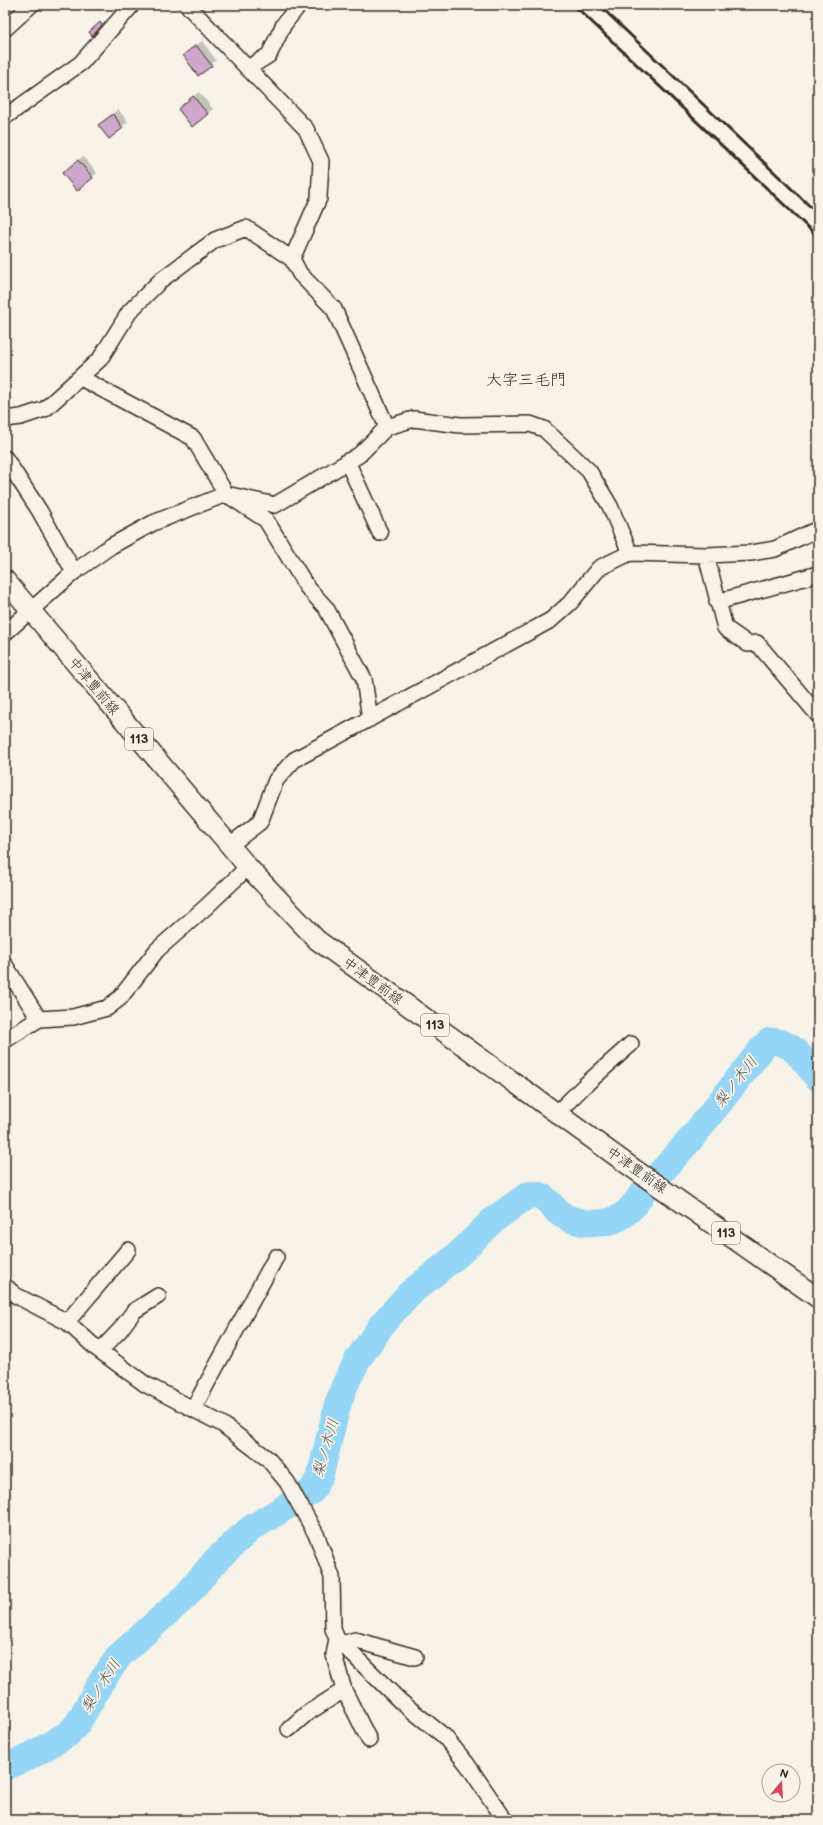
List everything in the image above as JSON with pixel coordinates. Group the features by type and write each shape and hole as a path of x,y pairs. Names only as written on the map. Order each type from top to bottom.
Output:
{"main road":[{"name":"中津豊前線","path":"5,580 248,867 317,940 557,1113 818,1298"}],"street":[{"path":"5,29 31,5"},
{"path":"5,117 81,63 132,5"},
{"path":"187,5 306,129 321,161 319,198 292,259"},
{"path":"248,68 269,56 284,24 299,5"},
{"path":"5,419 21,417 45,409 81,378 100,359 130,311 161,280 215,240 246,228 292,259 300,274 334,309 387,427"},
{"path":"81,378 193,438 226,494 266,520 307,587 326,608 364,679 370,719"},
{"path":"5,633 74,572 111,546 153,523 226,494 275,505 358,455 387,427 414,419 460,425 530,424 544,429 592,476 610,506 630,553"},
{"path":"5,458 39,510 74,572"},
{"path":"347,461 380,533"},
{"path":"230,845 260,822 276,780 294,760 551,620 570,603 599,568 630,553 706,555 751,553 775,549 818,529"},
{"path":"706,555 725,628 748,644 757,643 818,715"},
{"path":"717,602 818,574"},
{"path":"5,1040 39,1019 73,1017 107,1008 120,998 157,950 206,907 248,867"},
{"path":"5,965 39,1019"},
{"path":"557,1113 584,1086 631,1044"},
{"path":"67,1322 128,1250"},
{"path":"193,1409 276,1257"},
{"path":"5,1286 15,1295 67,1322 100,1351 145,1384 222,1424 268,1459 287,1482 317,1536 332,1577 333,1629 340,1641 400,1701 444,1736 455,1748 491,1797 505,1820"},
{"path":"100,1351 120,1330 134,1311 158,1296"},
{"path":"340,1641 355,1640 415,1657"},
{"path":"340,1641 334,1655 344,1690 369,1740"},
{"path":"289,1729 306,1714 344,1690"}],"building":[{"path":"100,22 102,25 92,36 89,32"},
{"path":"196,45 212,66 198,76 183,55"},
{"path":"193,96 208,114 192,127 178,109"},
{"path":"113,114 123,128 109,139 98,125"},
{"path":"78,160 93,178 77,191 62,173"}],"waterway":[{"name":"梨ノ木川","path":"661,1172 690,1140 764,1046 770,1041 778,1042 792,1048 818,1078"},
{"name":"梨ノ木川","path":"5,1767 27,1758 68,1734 78,1723 101,1682 120,1655 185,1597 216,1560 250,1529 312,1491 320,1476 337,1407 344,1387 358,1359 383,1323 409,1294 460,1253 492,1221 528,1195 533,1194 542,1197 565,1217 592,1223 601,1223 618,1218 625,1214 641,1195"}],"railway":[{"path":"574,5 818,237"},
{"path":"599,5 818,214"}],"district":[{"name":"大字三毛門","path":"526,380"}]}
